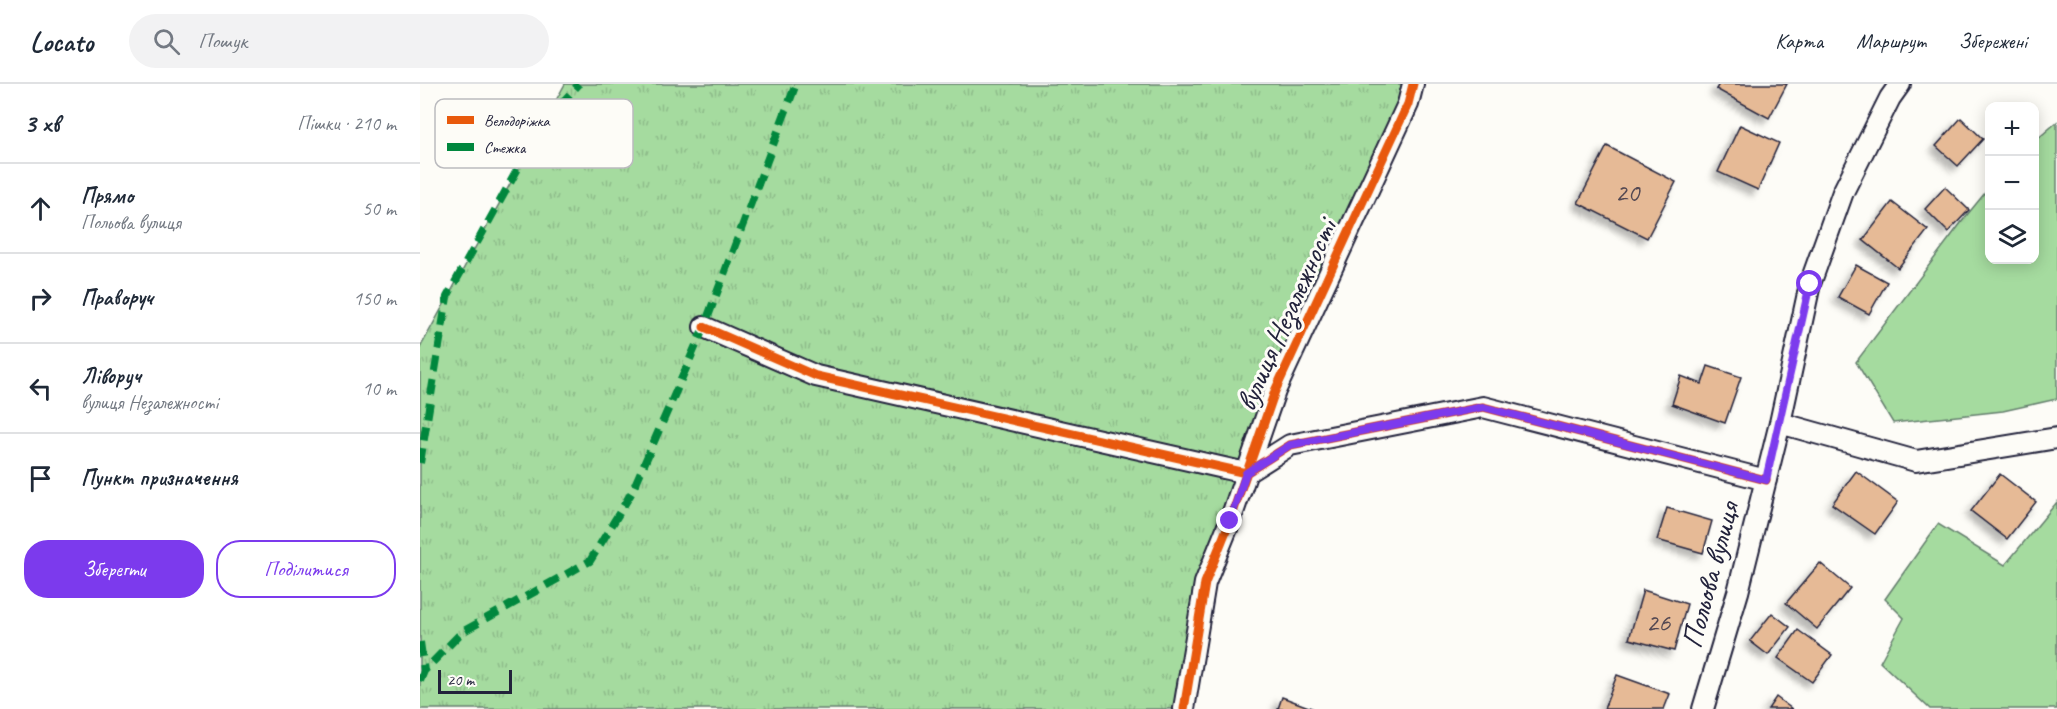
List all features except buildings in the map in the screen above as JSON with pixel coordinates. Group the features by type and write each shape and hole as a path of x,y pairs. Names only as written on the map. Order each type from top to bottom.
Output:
{"street":[{"name":"вулиця Незалежності","path":"1184,709 1205,583 1230,521 1275,391 1408,104 1413,84"},
{"name":"Польова вулиця","path":"1703,709 1738,592 1780,423 1813,274 1843,192 1890,98 1900,84"},
{"path":"704,327 816,376 1246,473 1290,445 1483,407 1766,480"},
{"path":"1780,423 1916,461 2057,438"}],"green space":[{"path":"565,84 1413,84 1230,521 1184,709 420,709 420,348 519,168 633,168 633,99 557,99"},
{"path":"2057,122 2057,399 2003,411 1893,423 1856,362 1985,193 1985,264 2039,264 2039,138"},
{"path":"2057,502 2057,709 1930,709 1880,662 1904,618 1885,599 1938,524 2005,565"}],"marked path":[{"path":"565,99 579,84"},
{"path":"420,681 424,671 462,632 590,561 632,492 704,327 796,84"},
{"path":"420,463 447,297 518,168"},
{"path":"420,642 424,671"}],"cycle path":[{"path":"1184,709 1205,583 1230,521 1275,391 1408,104 1413,84"},
{"path":"704,327 816,376 1246,473 1290,445 1483,407 1766,480"}],"route":[{"path":"1230,521 1246,473 1290,445 1483,407 1766,480 1810,284"}]}
